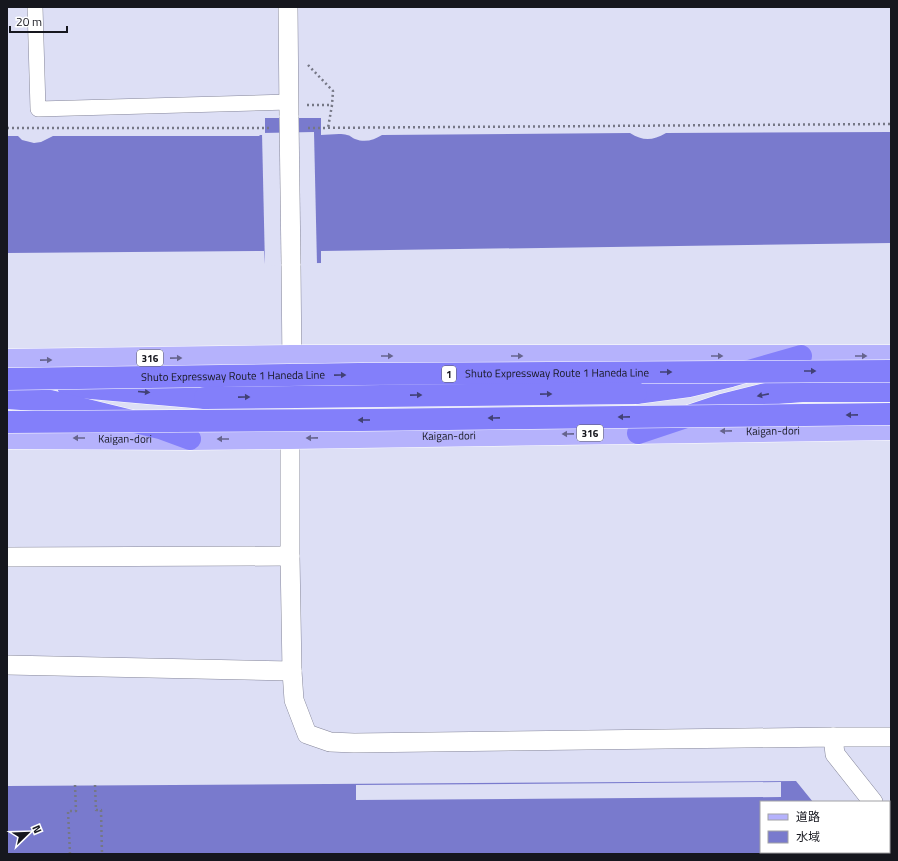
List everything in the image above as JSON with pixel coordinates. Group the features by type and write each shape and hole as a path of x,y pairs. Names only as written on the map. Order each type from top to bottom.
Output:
{"highway":[{"path":"7,380 205,398 636,393 696,384 731,376 801,356"},
{"name":"Shuto Expressway Route 1 Haneda Line","path":"7,380 367,374 891,371"},
{"path":"638,432 722,404 766,394 802,391 891,391"},
{"path":"7,398 50,402 160,428 190,439"},
{"path":"7,422 362,420 891,414"}],"main road":[{"name":"316","path":"7,360 292,356 891,356"},
{"name":"Kaigan-dori","path":"7,438 290,438 891,429"}],"street":[{"path":"35,7 38,109 293,108"},
{"path":"288,7 293,108 291,264 292,356 290,438 292,671 294,700 307,734 330,742 354,743 891,737"},
{"path":"7,557 290,556"},
{"path":"7,666 292,671"},
{"path":"833,737 835,754 872,801"}],"path":[{"path":"307,64 333,91 328,128"},
{"path":"293,108 332,105"},
{"path":"305,128 891,124"},
{"path":"7,128 274,128"},
{"path":"70,854 68,811 76,811 75,785"},
{"path":"95,785 96,810 101,810 102,854"}],"water":[{"path":"265,118 321,118 321,135 344,134 362,141 373,140 382,135 630,133 639,138 652,139 666,133 891,132 891,243 321,251 321,263 265,264 264,251 7,253 7,136 18,136 22,140 34,143 41,142 53,136 259,136 265,135"},
{"path":"796,781 812,801 760,801 760,853 855,854 7,854 7,786"}],"pier":[{"path":"314,132 317,265 265,266 262,133"},
{"path":"781,782 781,797 356,800 356,785"}]}
